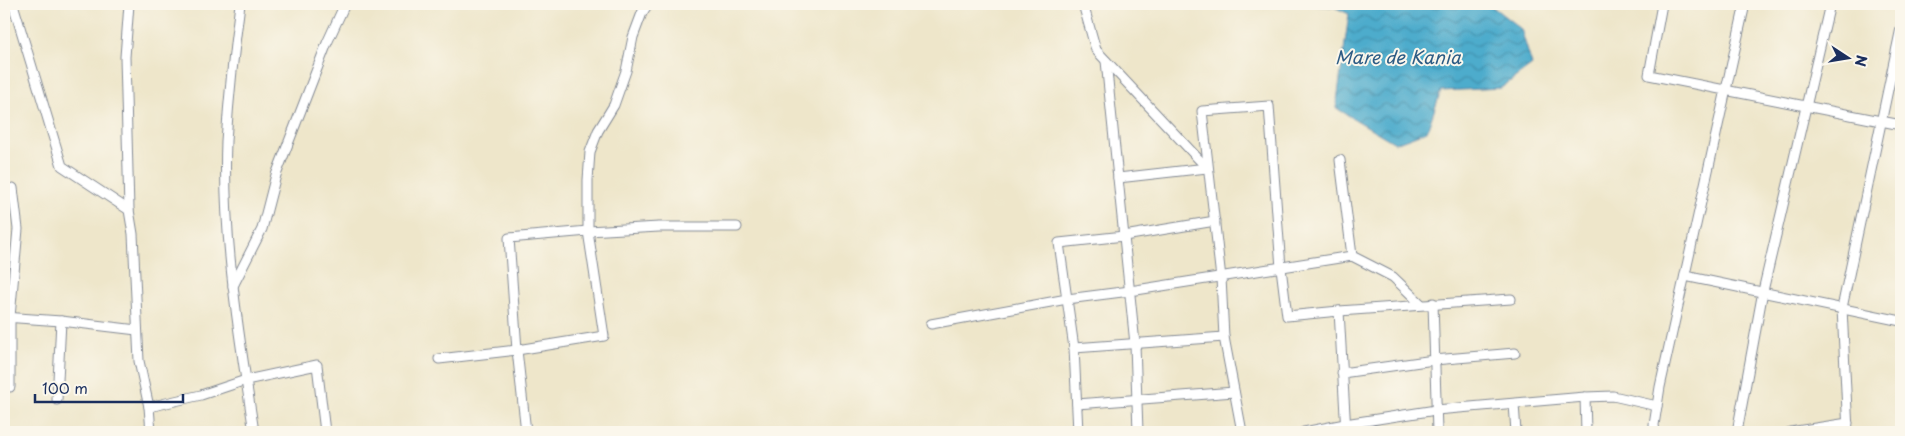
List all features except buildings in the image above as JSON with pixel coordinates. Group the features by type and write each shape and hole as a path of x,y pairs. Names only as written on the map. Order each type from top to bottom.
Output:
{"street":[{"path":"13,4 62,166 129,210"},
{"path":"129,4 125,57 129,210 139,360 149,406 150,432"},
{"path":"240,4 226,141 226,182 232,287 254,432"},
{"path":"232,287 262,229 276,174 330,35 345,4"},
{"path":"439,359 517,350 604,336 588,231 590,152 598,131 614,105 626,71 633,37 642,13 648,4"},
{"path":"1083,4 1096,50 1207,168"},
{"path":"1662,4 1649,75 1901,125"},
{"path":"1655,432 1654,425 1657,406 1745,4"},
{"path":"1737,432 1763,291 1830,4"},
{"path":"1790,432 1848,428 1842,308 1901,28"},
{"path":"1106,60 1135,344 1138,432"},
{"path":"1242,432 1224,337 1221,278 1202,111 1269,106 1281,268 1287,316 1433,303 1511,299"},
{"path":"1340,160 1352,256"},
{"path":"1118,178 1207,168"},
{"path":"10,386 7,317 18,229 13,188"},
{"path":"1078,432 1074,348 1059,243 1124,236 1215,221"},
{"path":"526,432 517,350 509,238 659,227 736,227"},
{"path":"931,324 1067,299 1130,292 1352,256 1393,277 1422,304"},
{"path":"1685,276 1901,321"},
{"path":"1433,303 1437,432"},
{"path":"1339,311 1346,428"},
{"path":"7,317 138,330"},
{"path":"58,400 61,321"},
{"path":"1074,348 1224,337"},
{"path":"1342,373 1434,360 1515,353"},
{"path":"149,406 201,395 246,380 317,365 325,432"},
{"path":"1077,404 1234,392"},
{"path":"1304,432 1346,428 1436,410 1585,397 1613,396 1657,406"},
{"path":"1585,397 1586,432"},
{"path":"1514,404 1516,432"}],"water":[{"name":"Mare de Kania","path":"1295,4 1489,4 1521,29 1532,65 1501,88 1441,91 1427,131 1395,143 1336,108 1349,14 1334,7"}]}
